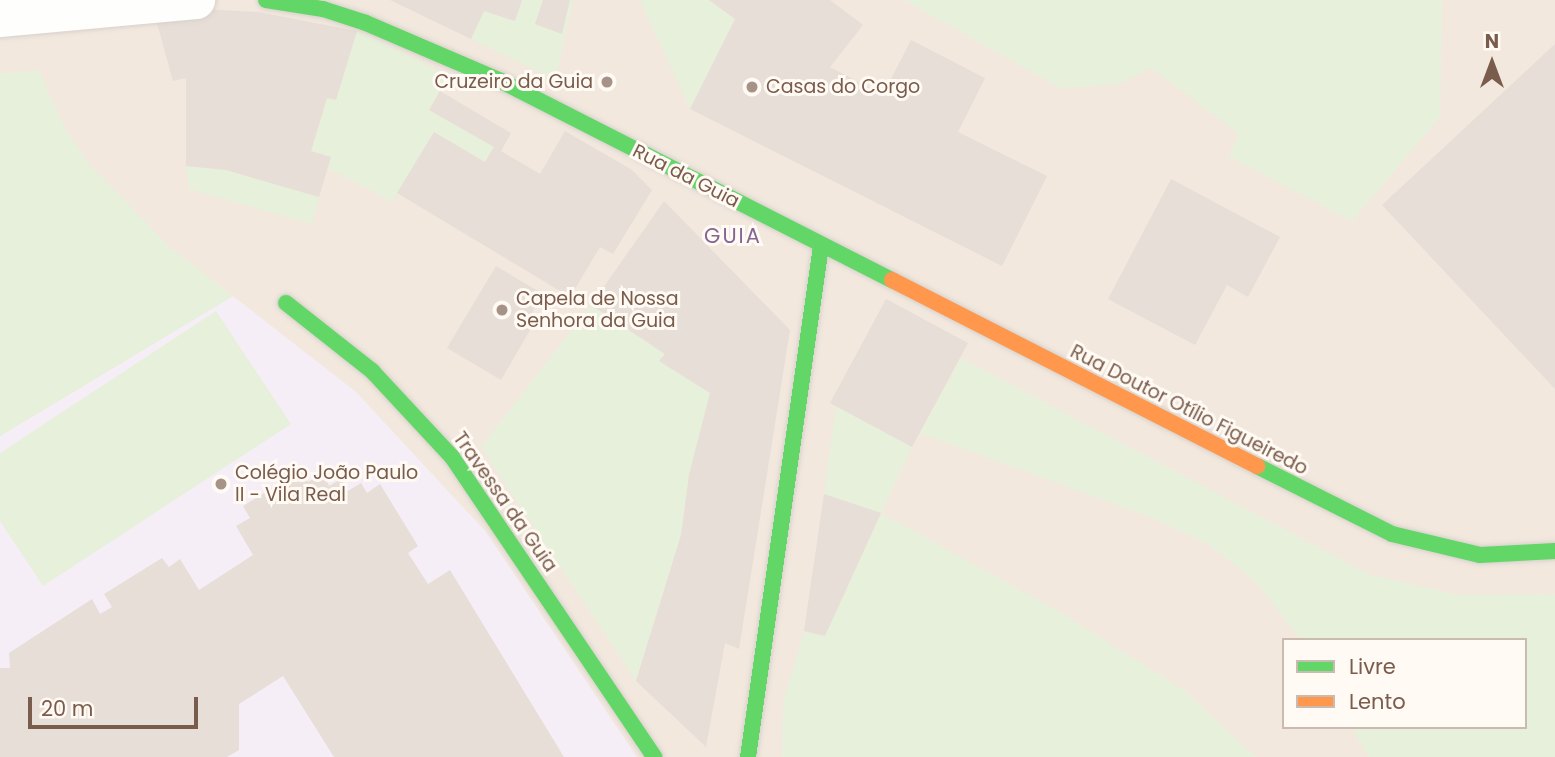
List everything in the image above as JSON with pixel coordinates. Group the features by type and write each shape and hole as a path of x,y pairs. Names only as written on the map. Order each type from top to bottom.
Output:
{"street":[{"path":"0,18 196,0"},
{"name":"Rua da Guia","path":"266,0 323,9 366,23 501,82 821,246"},
{"path":"748,757 821,246"},
{"name":"Rua Doutor Otílio Figueiredo","path":"821,246 1392,534 1480,555 1555,551"},
{"name":"Travessa da Guia","path":"286,303 372,371 452,457 654,757"}],"shaded area":[{"path":"0,0 1555,0 1555,757 0,757"},
{"name":"Colégio João Paulo II - Vila Real","path":"233,296 356,392 486,532 637,757 0,757 0,436"}],"green space":[{"path":"522,0 573,0 555,80 471,39 484,11 515,21"},
{"path":"640,0 709,0 735,19 690,109"},
{"path":"904,0 1442,0 1440,117 1352,221 1229,157 1239,134 1151,68 1117,85 1060,88"},
{"path":"357,31 450,76 429,110 494,147 485,162 434,132 392,202 328,168 330,157 311,151 327,98 336,100"},
{"path":"39,70 61,121 87,162 170,247 233,296 0,436 0,74"},
{"path":"186,166 226,170 319,197 312,224 189,189"},
{"path":"591,305 665,354 659,361 710,393 689,475 681,535 636,681 481,447"},
{"path":"216,311 291,424 43,586 0,521 0,453"},
{"path":"961,358 1371,575 1459,595 1555,594 1555,757 1368,757 1352,729 1527,729 1527,638 1299,638 1255,581 1208,544 1150,517 920,433"},
{"path":"836,406 912,447 881,513 824,494"},
{"path":"881,513 1060,612 1185,691 1256,757 782,757 783,703 804,631 825,636"}],"building":[{"path":"390,0 522,0 515,21 484,11 471,39"},
{"path":"543,0 570,0 562,34 535,24"},
{"path":"709,0 830,0 863,25 830,67 883,95 911,40 985,78 958,132 1047,176 1002,266 690,109 735,19"},
{"path":"185,8 258,12 357,31 336,100 327,98 311,151 331,157 319,197 226,170 186,166 186,78 173,81 155,16"},
{"path":"1555,44 1555,389 1382,205"},
{"path":"440,91 511,133 501,151 540,174 565,131 632,170 652,190 613,254 600,247 570,297 397,193 434,132 485,162 494,147 429,110"},
{"path":"1171,179 1280,237 1248,297 1227,285 1195,345 1108,299"},
{"path":"664,201 790,330 739,649 725,643 706,747 636,681 681,535 689,475 710,393 659,361 665,354 591,305"},
{"name":"Capela de Nossa Senhora da Guia","path":"496,266 543,294 524,326 530,330 501,380 447,348"},
{"path":"886,299 968,343 912,447 830,403"},
{"path":"301,470 308,482 323,473 329,486 341,479 348,491 361,483 367,493 380,484 418,546 408,553 428,584 450,570 564,757 334,757 283,676 239,704 239,750 227,757 0,757 0,668 10,668 9,653 92,599 100,614 112,607 104,594 162,558 169,567 180,559 199,590 253,555 236,526 250,518 243,506"},
{"path":"824,494 881,513 825,636 804,631"}],"traffic: fast":[{"path":"266,0 323,9 366,23 501,81 892,280"},
{"path":"748,757 821,246"},
{"path":"286,303 372,371 452,457 654,757"},
{"path":"1257,466 1392,534 1480,555 1555,551"}],"traffic: slow":[{"path":"892,280 1257,466"}],"place":[{"name":"Cruzeiro da Guia","path":"607,82"},
{"name":"Casas do Corgo","path":"752,87"},
{"name":"Capela de Nossa Senhora da Guia","path":"502,310"},
{"name":"Colégio João Paulo II - Vila Real","path":"221,484"}],"district":[{"name":"GUIA","path":"733,236"}]}
